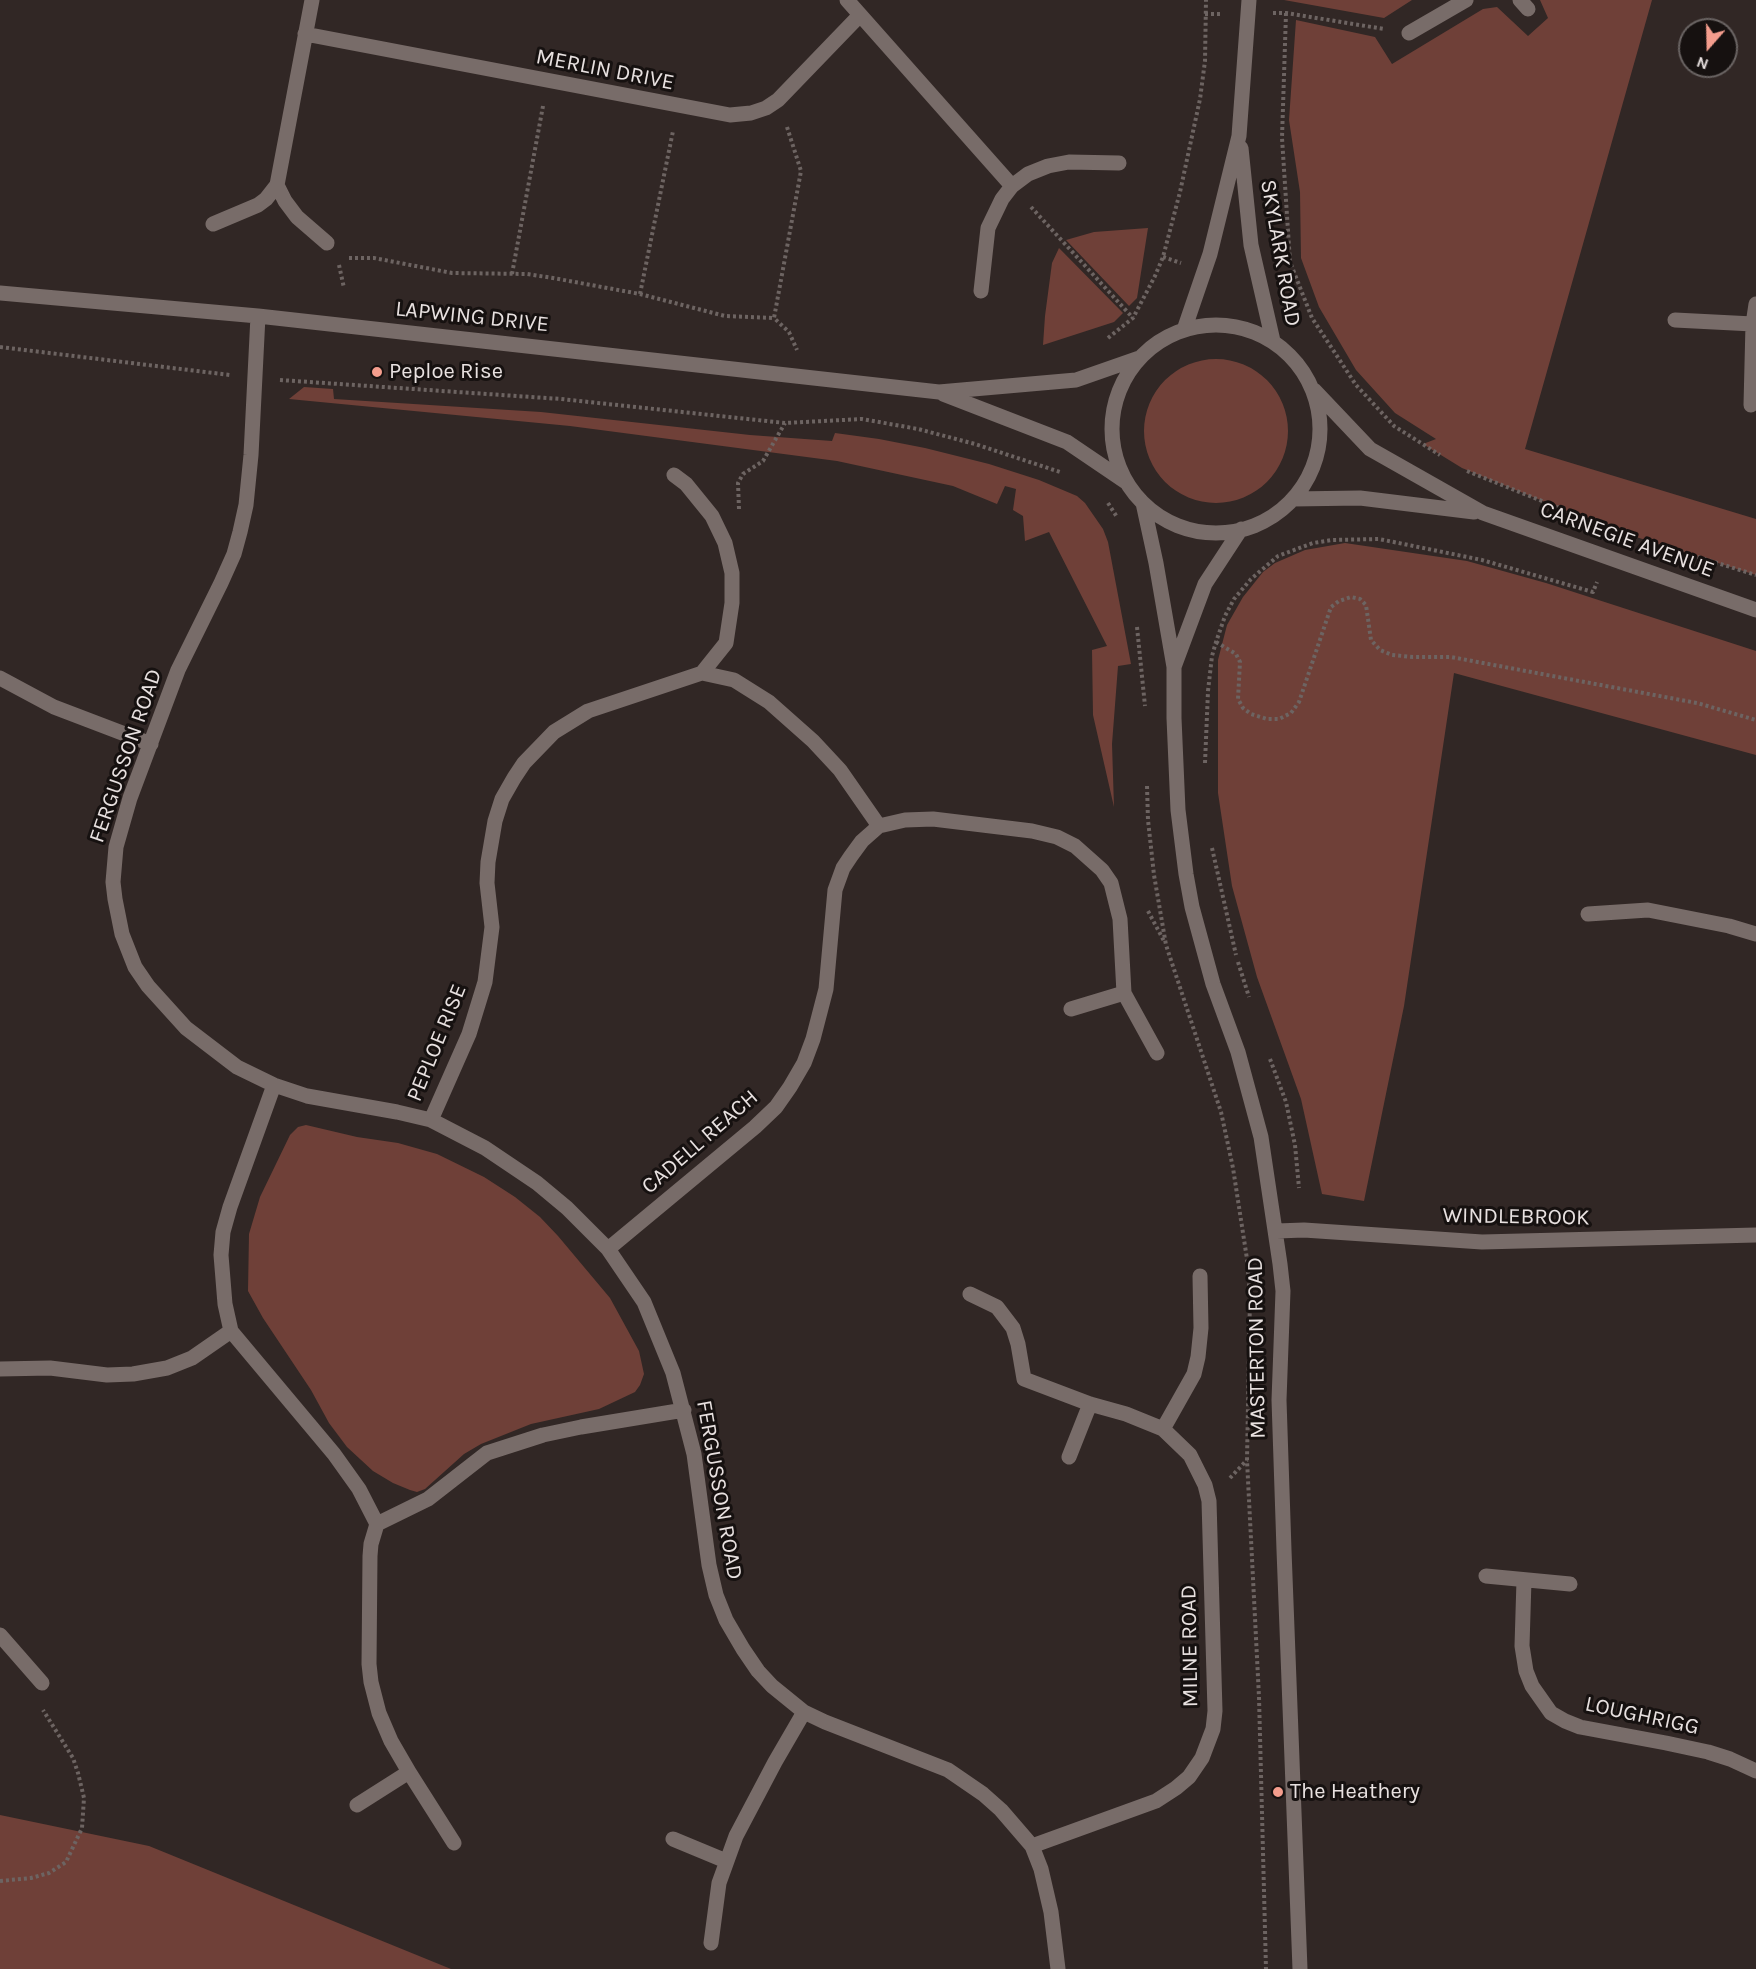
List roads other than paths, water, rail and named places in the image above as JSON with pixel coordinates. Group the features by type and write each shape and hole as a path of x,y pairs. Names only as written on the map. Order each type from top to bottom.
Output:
{"street":[{"path":"213,224 258,205 277,185 312,0"},
{"path":"847,0 1012,186"},
{"name":"SKYLARK ROAD","path":"1184,330 1210,254 1239,136 1249,0"},
{"path":"1409,33 1466,0"},
{"name":"MERLIN DRIVE","path":"305,34 730,116 751,113 766,108 778,100 860,15"},
{"name":"SKYLARK ROAD","path":"1239,136 1251,245 1273,341"},
{"path":"981,291 988,228 1002,199 1012,186 1028,174 1048,166 1069,162 1119,163"},
{"path":"277,185 297,217 327,243"},
{"name":"LAPWING DRIVE","path":"0,292 258,316 939,392 1076,380 1139,358"},
{"path":"1751,405 1753,324 1756,304"},
{"name":"FERGUSSON ROAD","path":"258,316 251,455 246,506 240,532 234,554 221,584 178,670 120,832 113,882 122,934 135,967 148,986 186,1028 237,1067 274,1085 307,1096 431,1120 485,1148 529,1177 567,1208 608,1249 644,1302 673,1373 694,1454 709,1565 726,1620 758,1671 772,1686 804,1712 948,1770 983,1794 1001,1810 1032,1845 1041,1869 1052,1912 1058,1969"},
{"path":"1675,320 1753,324"},
{"path":"1206,325 1230,326 1252,331 1273,341 1295,361 1311,387 1320,416 1319,446 1310,474 1293,499 1269,518 1242,530 1215,533 1188,529 1164,519 1143,503 1126,482 1116,458 1112,431 1115,405 1124,379 1139,358 1160,341 1184,330 1206,325"},
{"name":"CARNEGIE AVENUE","path":"1311,387 1370,449 1483,513 1756,610"},
{"name":"LAPWING DRIVE","path":"939,392 1066,442 1126,482"},
{"path":"674,475 686,484 712,516 725,543 732,573 732,603 726,643 702,674"},
{"name":"CARNEGIE AVENUE","path":"1293,499 1360,498 1483,513"},
{"name":"MASTERTON ROAD","path":"1143,503 1174,667 1178,810 1190,896 1213,984 1239,1052 1252,1099 1277,1231 1283,1292 1280,1400 1300,1969"},
{"name":"MASTERTON ROAD","path":"1174,667 1205,584 1242,530"},
{"path":"702,674 734,680 769,702 813,741 840,770 879,826 905,820 933,819 1032,831 1058,837 1075,846 1102,870 1111,883 1120,919 1125,993 1157,1053"},
{"name":"PEPLOE RISE","path":"431,1120 469,1034 485,982 492,943 487,884 490,844 502,799 514,778 524,763 547,738 588,711 702,674"},
{"path":"0,678 54,706 151,744"},
{"name":"CADELL REACH","path":"608,1249 755,1127 776,1107 790,1087 804,1063 813,1039 826,988 835,890 843,868 851,856 862,841 879,826"},
{"path":"1588,914 1648,910 1729,926 1756,934"},
{"path":"1071,1009 1125,993"},
{"path":"274,1085 223,1232 221,1278 231,1331 334,1454 359,1489 377,1524 370,1556 369,1664 371,1682 379,1713 392,1741 454,1843"},
{"name":"WINDLEBROOK","path":"1277,1231 1304,1230 1482,1242 1756,1235"},
{"path":"1163,1429 1194,1374 1201,1328 1200,1276"},
{"name":"MILNE ROAD","path":"970,1294 997,1307 1013,1328 1018,1344 1023,1379 1163,1429 1190,1455 1205,1485 1209,1501 1215,1711 1213,1729 1202,1758 1189,1777 1156,1801 1032,1845"},
{"path":"0,1369 50,1368 107,1375 132,1374 167,1368 192,1358 231,1331"},
{"path":"1069,1457 1090,1404"},
{"path":"377,1524 428,1499 487,1453 543,1435 684,1410"},
{"path":"1486,1576 1570,1584"},
{"name":"LOUGHRIGG","path":"1524,1580 1522,1646 1526,1671 1532,1686 1551,1713 1580,1727 1708,1752 1756,1771"},
{"path":"0,1635 42,1683"},
{"path":"711,1943 718,1883 736,1836 804,1712"},
{"path":"357,1805 409,1772"},
{"path":"673,1839 726,1861"}],"place":[{"name":"Peploe Rise","path":"377,372"},
{"name":"The Heathery","path":"1278,1792"}]}
